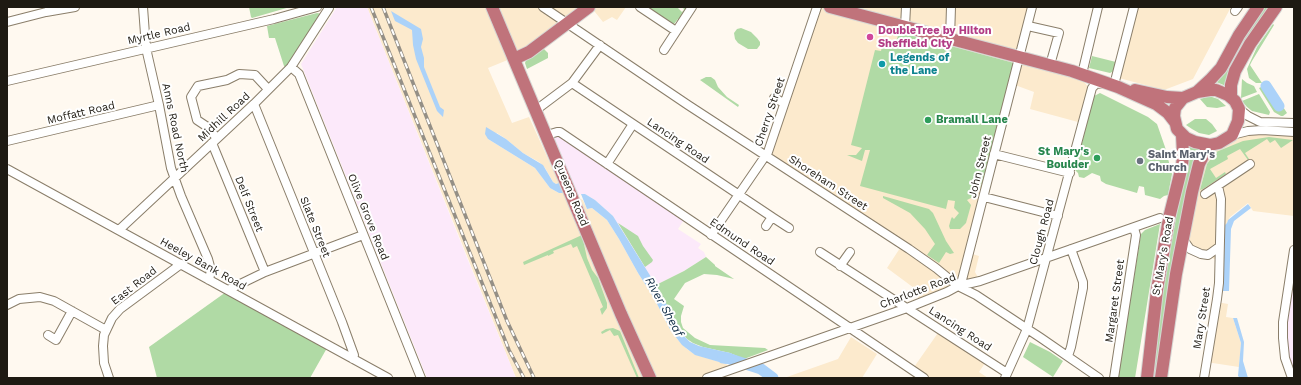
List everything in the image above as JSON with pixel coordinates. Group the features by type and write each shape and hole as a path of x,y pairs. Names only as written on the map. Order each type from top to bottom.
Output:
{"highway":[{"name":"Queens Road","path":"492,7 621,314 650,378"},
{"path":"514,59 529,52 589,7"},
{"path":"830,7 1082,74 1113,85 1158,105 1168,113 1175,122"},
{"path":"1196,92 1216,90 1226,93 1231,97 1239,109 1238,121 1232,135 1219,143 1210,145 1195,142 1182,135 1177,129 1175,122 1175,108 1180,100 1196,92 1213,78 1258,7"},
{"path":"1231,97 1231,85 1235,71 1250,44 1276,7"},
{"path":"1113,85 1152,92 1167,97 1183,98"},
{"name":"St Mary's Road","path":"1147,377 1158,282 1172,205 1182,166 1182,135"},
{"name":"St Mary's Road","path":"1160,378 1183,239 1199,164 1210,145"}],"street":[{"path":"7,22 46,12 75,7"},
{"name":"Anns Road North","path":"143,7 146,48 172,168 181,196 208,259 211,270 209,280"},
{"name":"Myrtle Road","path":"7,81 274,19 317,7"},
{"name":"Midhill Road","path":"119,230 254,104 291,67 329,7"},
{"name":"Shoreham Street","path":"544,7 600,46 920,257 958,286 976,295 1099,378"},
{"path":"640,7 676,31"},
{"path":"664,50 692,7"},
{"name":"Cherry Street","path":"711,235 766,156 817,7"},
{"path":"905,27 906,7"},
{"path":"950,7 950,39"},
{"name":"John Street","path":"958,286 962,280 1032,7"},
{"path":"1082,74 1098,7"},
{"path":"1113,85 1134,7"},
{"path":"1028,26 1059,33 1050,65"},
{"path":"536,110 572,83 600,46"},
{"name":"Olive Grove Road","path":"291,67 299,74 308,95 421,378"},
{"path":"214,141 206,126 197,120 191,97 198,86 227,80 239,74 255,75 268,89"},
{"name":"Lancing Road","path":"572,83 789,228"},
{"name":"Clough Road","path":"1006,376 1027,329 1092,88 1096,84 1113,85"},
{"path":"774,98 784,103"},
{"name":"Slate Street","path":"254,104 354,354 353,359"},
{"name":"Moffatt Road","path":"7,141 159,105"},
{"path":"1239,109 1251,118 1260,122 1294,123"},
{"path":"607,164 633,124"},
{"path":"1232,135 1248,131 1262,130 1294,132"},
{"name":"Edmund Road","path":"547,136 559,132 924,378"},
{"name":"Delf Street","path":"214,141 265,272"},
{"path":"994,154 1070,173"},
{"path":"1205,194 1250,164"},
{"name":"Heeley Bank Road","path":"7,169 388,378"},
{"name":"Mary Street","path":"1204,378 1218,298 1221,199 1218,186"},
{"path":"984,197 1058,216"},
{"path":"766,226 772,217"},
{"name":"Charlotte Road","path":"713,377 750,362 907,308 951,291 958,286 989,278 1160,218"},
{"name":"Margaret Street","path":"1114,378 1136,235 1134,228"},
{"path":"228,290 265,272 363,235"},
{"path":"1183,239 1196,253 1208,255 1220,262"},
{"path":"1208,255 1219,247"},
{"path":"1068,356 1072,347 1083,288 1071,249"},
{"path":"1292,378 1285,358 1282,338 1283,322 1292,282 1294,250"},
{"name":"Lancing Road","path":"820,252 907,308 1006,376"},
{"path":"840,266 850,252"},
{"name":"East Road","path":"108,378 104,363 103,338 112,318 120,309 181,264"},
{"path":"7,305 19,299 40,297 54,301 106,330"},
{"path":"48,335 56,340 72,312"}],"shaded area":[{"path":"337,7 367,7 516,378 427,378 301,64"},
{"path":"367,7 589,7 510,59 488,68 512,123 529,117 559,183 556,184 553,182 545,168 539,162 523,153 497,133 488,139 535,168 550,188 559,193 561,190 583,200 587,209 592,208 607,220 654,298 671,331 678,340 694,354 726,364 732,369 718,378 516,378"},
{"path":"591,7 626,7 617,20 612,17 603,22"},
{"path":"817,7 1032,7 969,253 979,256 975,272 980,281 920,303 914,288 887,268 902,245 766,156"},
{"path":"1136,7 1231,7 1193,79 1164,90 1119,78"},
{"path":"1021,62 1082,79 1088,87 1078,122 1030,109 1034,92 1015,85"},
{"path":"557,132 686,217 678,229 701,244 698,248 704,252 706,257 684,271 656,285 613,216 595,200 585,194 581,194 573,199 547,135"},
{"path":"1294,132 1294,216 1253,211 1248,203 1230,217 1225,227 1224,262 1220,262 1187,245 1204,154 1232,135"},
{"path":"1290,280 1294,287 1294,378 1283,347"},
{"path":"1217,302 1228,304 1226,317 1233,318 1241,343 1239,367 1206,362"},
{"path":"940,330 987,360 979,372 988,378 924,378 912,370"},
{"path":"851,337 877,354 862,378 784,378 838,359"}],"green space":[{"path":"249,7 290,7 252,18"},
{"path":"648,7 677,7 682,12 684,10 683,7 691,7 681,21 678,19 674,24"},
{"path":"1263,7 1269,7 1226,86 1214,81"},
{"path":"317,13 322,14 286,68 275,38 269,38 267,26"},
{"path":"1273,24 1274,25 1250,65 1262,83 1256,83 1249,78 1247,69 1257,47"},
{"path":"741,28 751,32 757,38 760,45 757,49 748,49 738,43 735,39 734,33 737,29"},
{"name":"Bramall Lane","path":"899,32 1014,63 983,180 979,190 967,200 971,205 966,223 960,229 950,229 949,226 952,217 954,219 959,213 954,208 955,201 948,200 946,209 860,186 870,150 865,150 862,161 847,155 856,155 862,148 851,145 875,50 881,51 882,47 897,39"},
{"path":"543,48 548,53 548,58 527,69 525,63 526,60"},
{"path":"1092,56 1116,62 1114,71 1110,73 1089,68"},
{"path":"706,77 711,77 715,80 718,87 727,97 739,105 738,107 700,80"},
{"path":"1242,79 1254,86 1257,92 1241,98"},
{"path":"1268,84 1287,113 1283,116 1274,112 1259,88"},
{"path":"1100,93 1148,117 1157,124 1172,174 1168,195 1160,199 1145,195 1144,187 1139,186 1137,193 1106,184 1101,181 1100,176 1092,173 1084,178 1079,177 1075,170 1094,96"},
{"path":"1259,94 1270,112 1269,115 1252,111 1242,101"},
{"path":"1207,97 1218,99 1226,106 1217,108 1207,107 1200,99"},
{"path":"1195,119 1206,119 1217,131 1209,135 1199,133 1186,125"},
{"path":"1269,137 1293,140 1281,148 1275,140 1270,143 1267,139 1245,153 1249,159 1248,160 1240,149 1227,156 1228,159 1210,169 1216,178 1225,172 1226,174 1200,190 1207,164 1216,152 1243,141"},
{"path":"1189,144 1204,147 1155,378 1151,378 1167,267 1179,201 1189,158"},
{"path":"883,196 929,209 933,213 946,241 954,253 950,254 946,252 939,263 927,255 935,244 925,229 910,213 883,198"},
{"path":"618,223 638,236 653,260 652,262 645,267"},
{"path":"1160,224 1135,378 1118,378 1141,234 1145,230"},
{"path":"582,235 587,258 592,270 598,278 607,303 607,308 602,315 600,309 603,307 577,246 573,248 571,244 553,251 554,253 548,256 524,265 523,262"},
{"path":"706,257 715,266 734,279 704,274 685,283 674,299 684,306 681,316 683,328 695,338 710,345 765,348 768,350 744,359 730,353 703,347 693,343 681,332 656,285 684,271"},
{"path":"226,292 327,348 310,378 157,378 149,347"},
{"path":"613,328 620,331 639,378 637,378 618,335 614,336 610,330 602,334 601,332 606,329"},
{"path":"1030,342 1050,352 1063,361 1053,377 1023,357"}],"water":[{"path":"391,11 421,29 423,39 421,47 424,58 424,67 440,107 444,110 443,117 437,111 416,59 412,30 395,21"},
{"path":"486,127 543,165 553,182 556,184 559,183 563,193 559,193 550,188 535,168 488,139 485,134"},
{"path":"581,194 585,194 595,200 613,216 656,285 684,336 690,342 699,346 730,353 744,359 726,364 695,355 682,345 671,331 654,298 607,220 592,208 587,209"},
{"path":"1248,204 1251,208 1234,221 1231,229 1229,291 1223,291 1225,225 1228,220"},
{"path":"1233,318 1237,318 1244,342 1243,361 1248,378 1240,378 1238,376 1241,343"}],"waterway":[{"path":"1266,86 1279,106"},
{"name":"River Sheaf","path":"723,358 761,369 773,378"}],"railway":[{"path":"371,7 509,350 524,378"},
{"path":"383,7 507,321 534,378"}],"place":[{"name":"DoubleTree by Hilton Sheffield City","path":"870,37"},
{"name":"Legends of the Lane","path":"882,64"},
{"name":"Bramall Lane","path":"928,120"},
{"name":"St Mary's Boulder","path":"1097,158"},
{"name":"Saint Mary's Church","path":"1140,161"}]}
